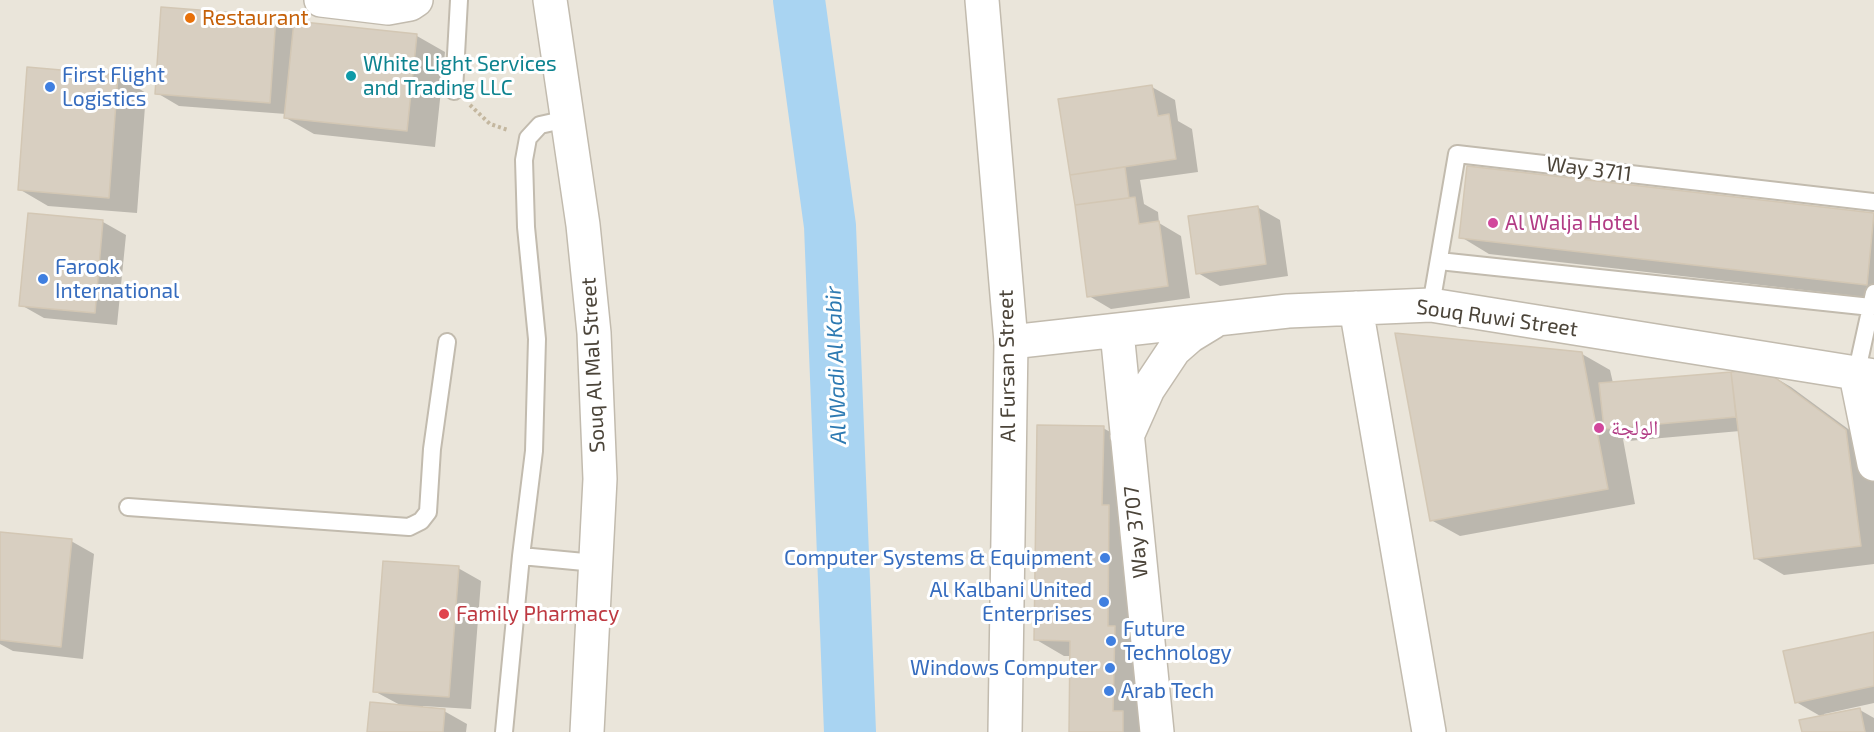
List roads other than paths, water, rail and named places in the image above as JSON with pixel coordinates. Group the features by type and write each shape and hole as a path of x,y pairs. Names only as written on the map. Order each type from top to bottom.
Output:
{"street":[{"path":"321,0 388,8 410,4 416,0"},
{"name":"Souq Al Mal Street","path":"550,0 583,225 594,333 600,479 586,732"},
{"name":"Al Fursan Street","path":"982,0 1011,342 1005,732"},
{"name":"Souq Ruwi Street","path":"1011,342 1117,332 1288,311 1431,305 1865,376"},
{"path":"1356,308 1429,732"},
{"path":"1126,438 1148,389 1174,350 1190,336 1219,319"},
{"name":"Way 3707","path":"1117,332 1126,438 1158,732"},
{"path":"1865,376 1874,464"}],"lane":[{"path":"454,91 459,0"},
{"path":"504,732 521,556 534,452 537,339 523,183 528,138 540,125 567,119"},
{"name":"Way 3711","path":"1431,305 1457,154 1874,202"},
{"path":"1439,261 1873,300 1865,376"},
{"path":"128,507 409,527 421,521 428,512 432,449 447,342"},
{"path":"521,556 595,563"}],"waterway":[{"name":"Al Wadi Al Kabir","path":"799,0 830,226 850,732"}],"place":[{"name":"Restaurant","path":"190,18"},
{"name":"White Light Services and Trading LLC","path":"351,76"},
{"name":"First Flight Logistics","path":"50,87"},
{"name":"Al Walja Hotel","path":"1493,223"},
{"name":"Farook International","path":"43,279"},
{"name":"الولجة","path":"1599,428"},
{"name":"Computer Systems & Equipment","path":"1105,558"},
{"name":"Al Kalbani United Enterprises","path":"1104,602"},
{"name":"Family Pharmacy","path":"444,614"},
{"name":"Future Technology","path":"1111,641"},
{"name":"Windows Computer","path":"1110,668"},
{"name":"Arab Tech","path":"1109,691"}]}
